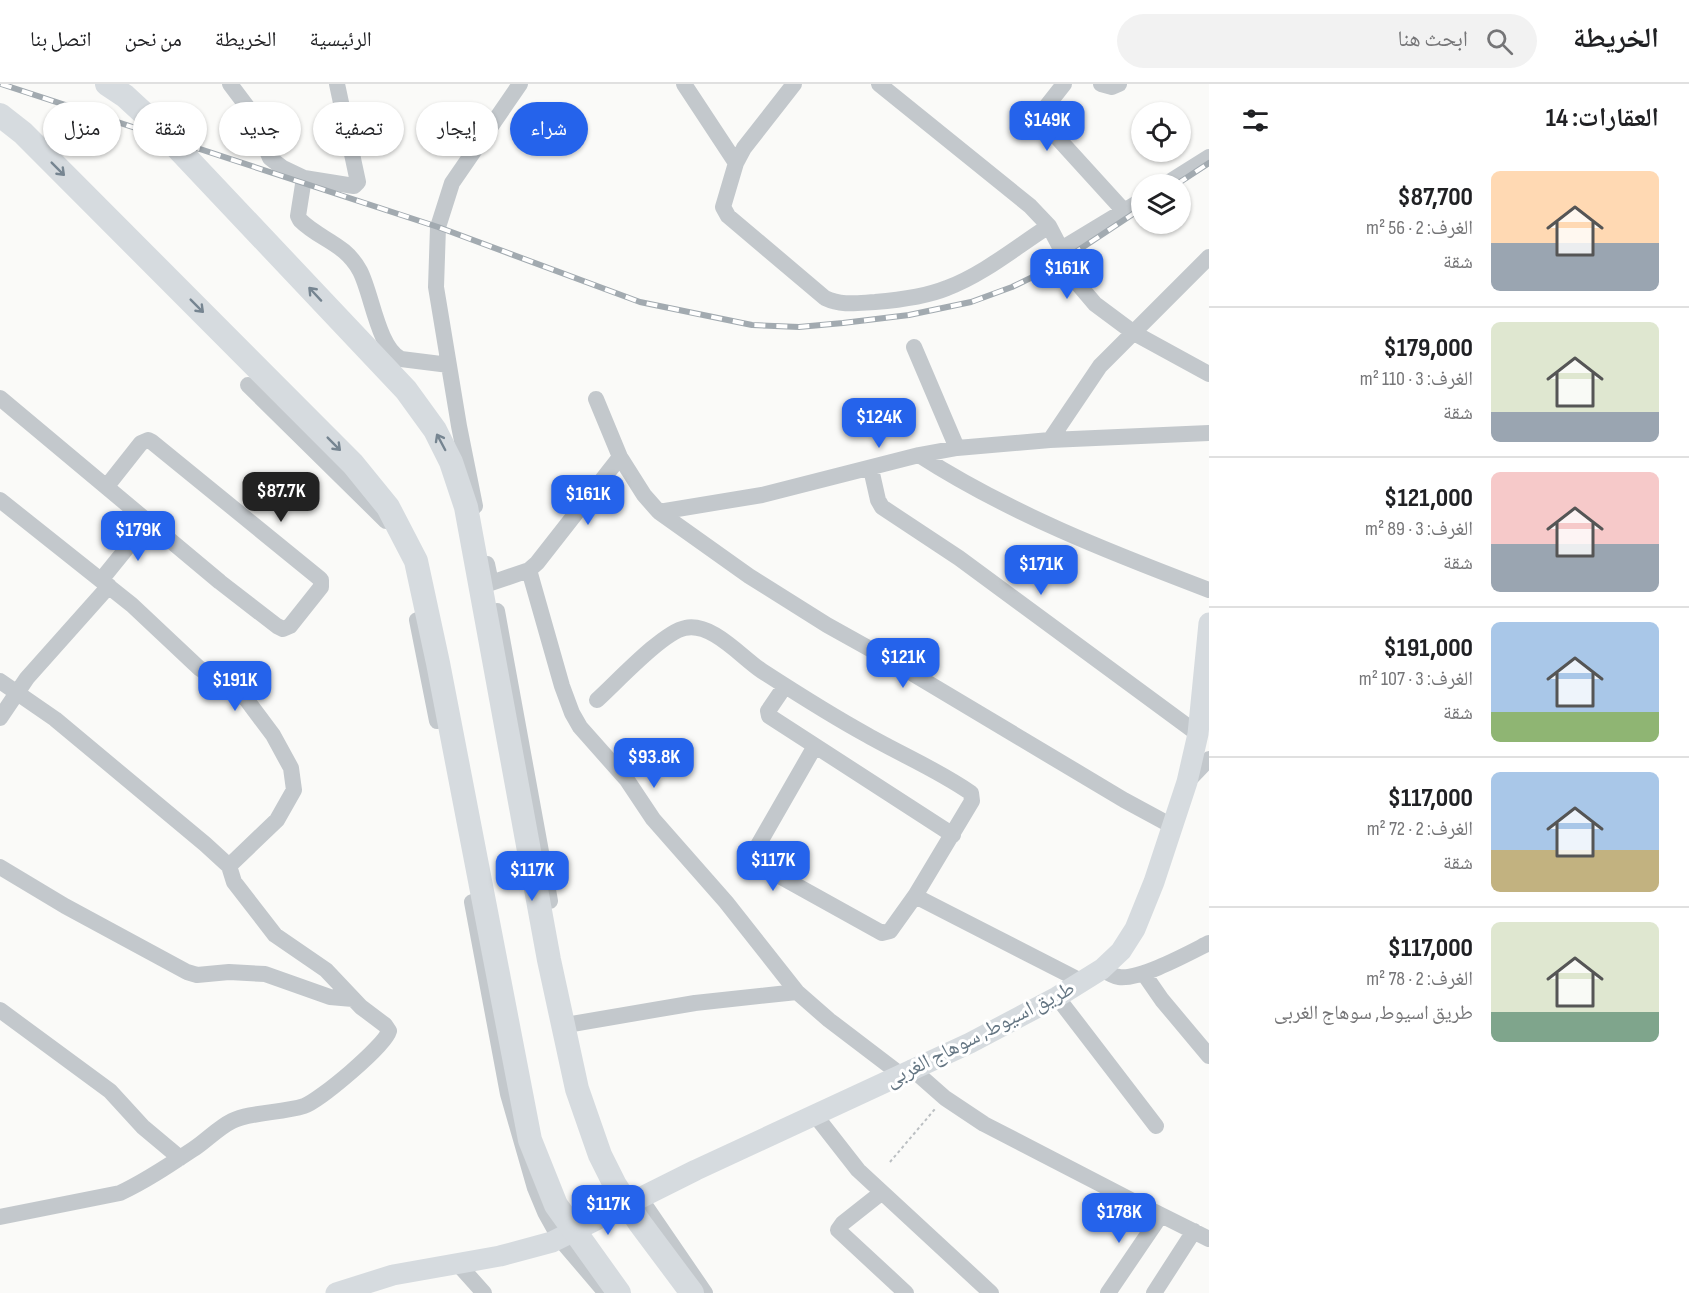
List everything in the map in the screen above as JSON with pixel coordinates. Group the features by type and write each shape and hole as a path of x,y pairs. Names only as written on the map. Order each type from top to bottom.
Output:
{"highway":[{"path":"107,84 126,96 150,120 406,390 435,430 452,462 466,507 549,960 577,1089 600,1155 615,1185 639,1222 692,1293"},
{"path":"0,115 23,133 353,464 388,507 402,532 416,561 438,663 530,1140 556,1205 619,1293"}],"main road":[{"name":"طريق اسيوط, سوهاج الغربى","path":"336,1293 377,1286 408,1271 458,1264 537,1247 569,1234 631,1202 906,1071 970,1043 1057,997 1102,969 1121,951 1135,929 1154,882 1187,782 1198,734 1209,623"}],"street":[{"path":"230,84 250,112 270,158 283,168 304,178 323,183 354,186 358,182 337,84"},
{"path":"520,84 452,183 438,227 436,287 459,426 545,871 564,989 585,1087 599,1133 631,1202 705,1293"},
{"path":"684,84 736,163"},
{"path":"794,84 744,148 722,202 725,213 825,298 835,303 851,304 903,299 946,289 974,275 1049,226"},
{"path":"879,84 1030,206 1049,226 1072,277 1083,292 1102,310 1134,333 1209,374"},
{"path":"1064,84 1042,112 1043,122 1124,211"},
{"path":"1101,84 1106,87 1119,84"},
{"path":"1182,174 1209,157"},
{"path":"304,178 298,216 300,220 344,250 359,269 382,333 391,351 401,359 449,365"},
{"path":"1061,249 1131,207"},
{"path":"1050,440 1100,366 1209,257"},
{"path":"914,347 957,448"},
{"path":"248,385 382,517 391,528 400,548 460,834 508,1094 535,1188 547,1217 569,1234 606,1293"},
{"path":"0,398 220,582 283,629 290,626 321,587 319,578 152,442 141,442 107,486"},
{"path":"596,399 620,457 639,487 659,512 749,576 827,625 1172,826"},
{"path":"659,512 762,495 872,469 919,455 957,448 1050,440 1209,433"},
{"path":"919,455 986,495 1135,562 1209,590"},
{"path":"491,583 529,570 620,457"},
{"path":"872,469 878,500 882,507 959,558 1198,734"},
{"path":"0,500 105,583 199,668 246,699 273,735 291,768 294,790 282,813 229,866"},
{"path":"0,718 16,692 105,583 148,522"},
{"path":"529,570 562,686 580,727 627,780 653,819 726,902 797,992 834,1025 984,1124 1202,1235 1154,1293"},
{"path":"597,700 666,638 683,628 695,627 726,642 755,666 785,686 868,736 904,753 971,793 972,801 953,835 890,931 882,933 753,860 753,854 815,746"},
{"path":"0,681 55,719 205,844 229,866 234,882 275,935 326,970 353,999 385,1024 389,1031 384,1041 362,1062 314,1102 285,1111 234,1120 180,1158 134,1187 120,1193 0,1217"},
{"path":"785,686 768,711 769,716 953,835"},
{"path":"1187,782 1209,759"},
{"path":"0,867 64,906 187,972 196,975 229,972 265,974 330,997 353,999"},
{"path":"915,896 1083,982"},
{"path":"1102,969 1121,978 1144,974 1209,943"},
{"path":"1144,974 1162,1000 1209,1056"},
{"path":"572,1024 695,1003 797,992"},
{"path":"1057,997 1156,1126"},
{"path":"0,1010 110,1091 143,1127 180,1158"},
{"path":"814,1115 858,1170 991,1293"},
{"path":"881,1193 843,1223 838,1230 906,1293"},
{"path":"1108,1293 1161,1215"},
{"path":"458,1264 484,1293"}],"path":[{"path":"890,1162 945,1098"}],"railway":[{"path":"1,84 438,227 640,302 752,325 799,327 843,323 909,315 971,302 1012,287 1053,267 1131,215"},
{"path":"1191,175 1209,163"}]}
